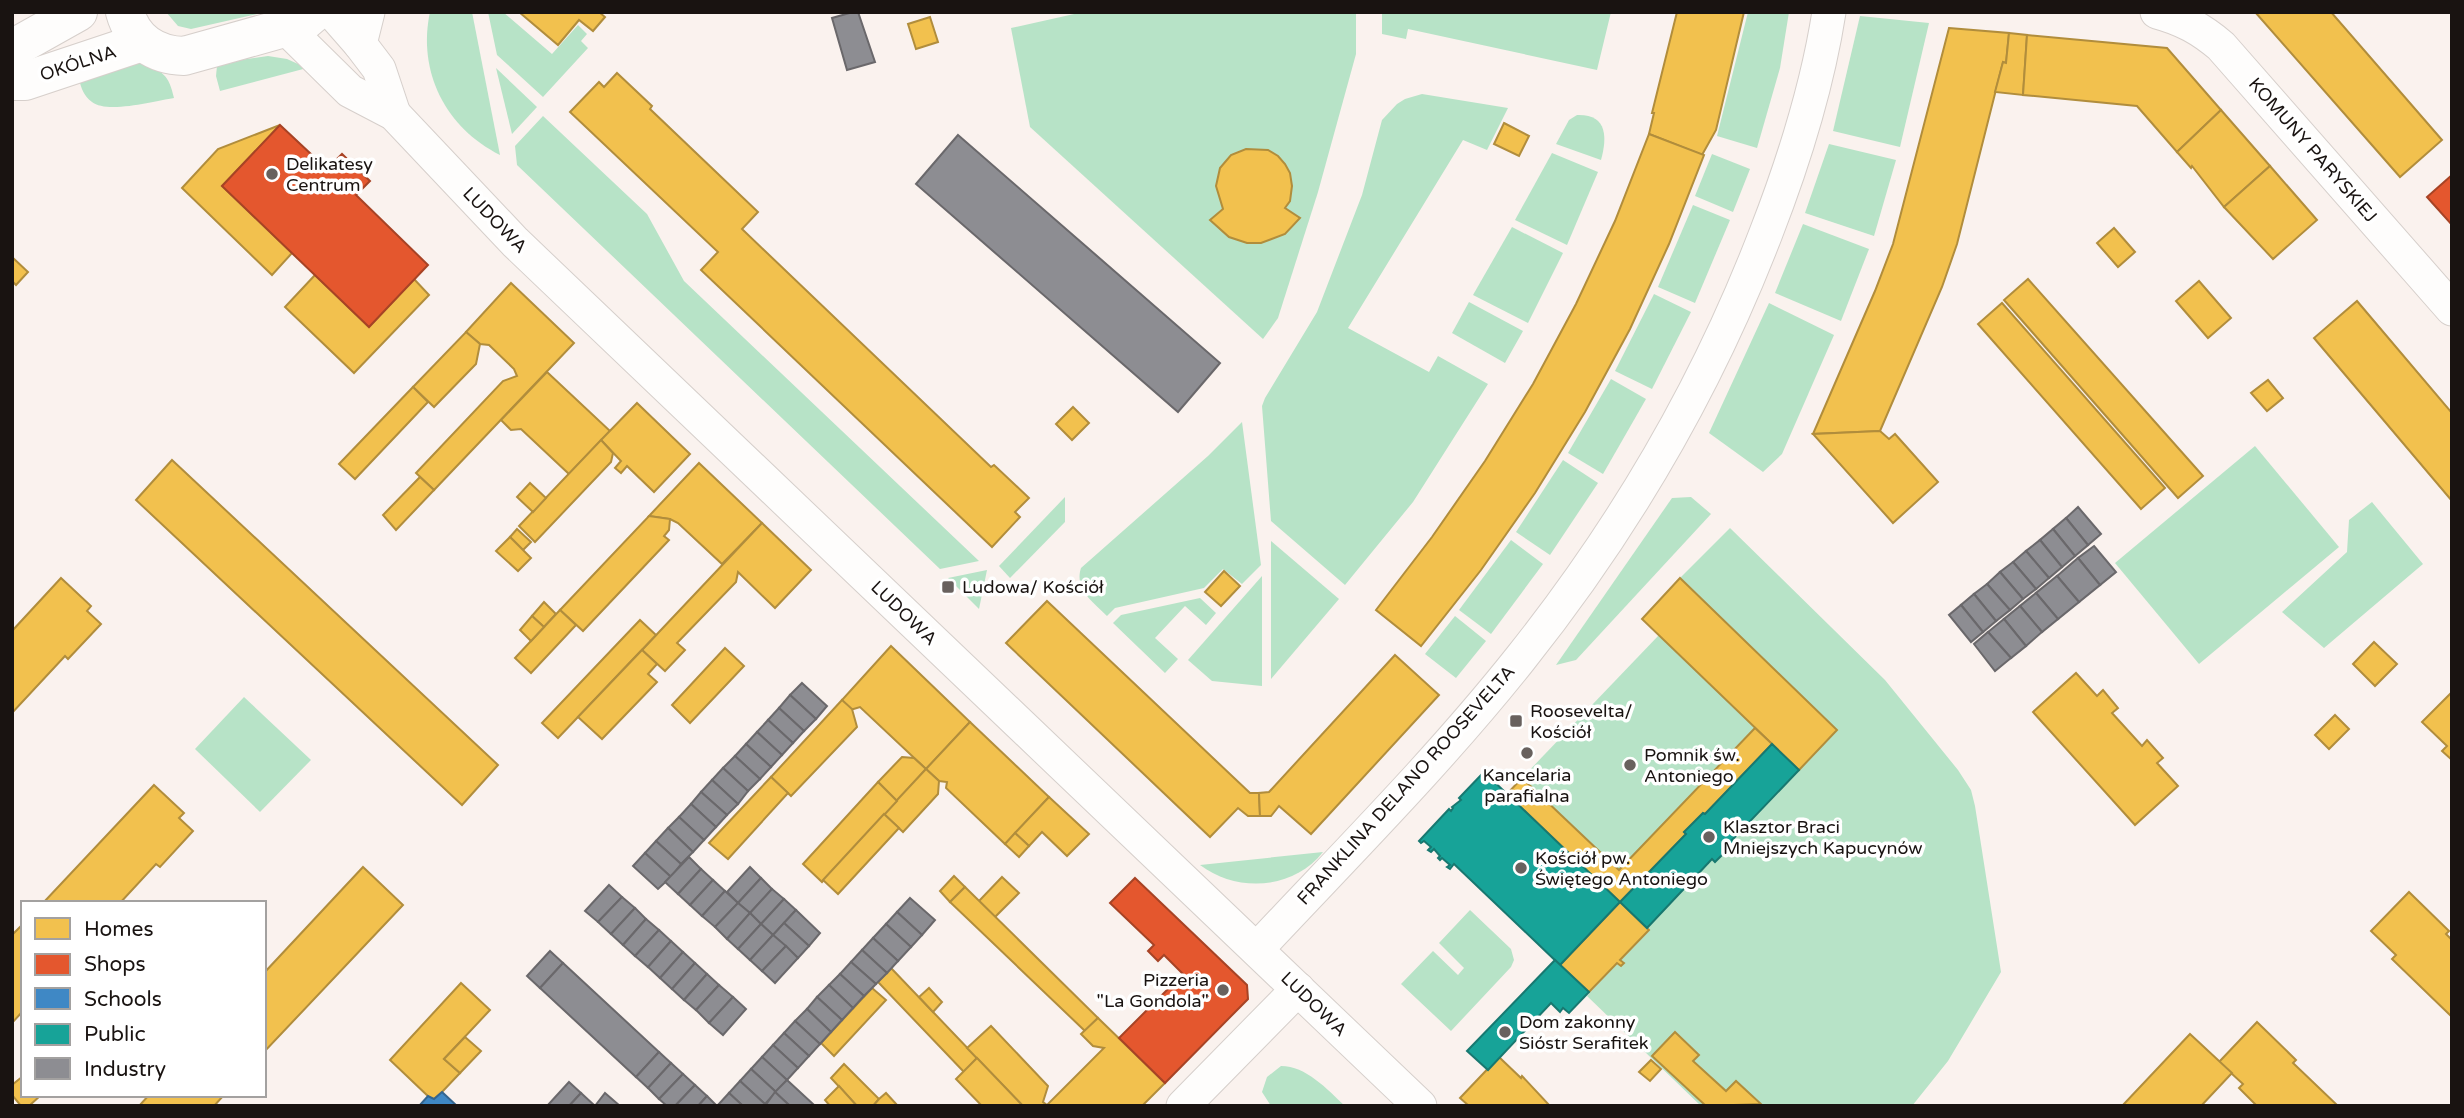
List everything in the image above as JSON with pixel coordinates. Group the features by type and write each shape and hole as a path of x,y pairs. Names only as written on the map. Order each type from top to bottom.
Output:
{"street":[{"name":"OKÓLNA","path":"12,49 78,12"},
{"name":"LUDOWA","path":"332,12 379,69 394,114"},
{"path":"360,44 368,12"},
{"name":"FRANKLINA DELANO ROOSEVELTA","path":"1257,949 1451,741 1521,658 1584,573 1665,447 1735,309 1791,171 1812,99 1829,12"},
{"name":"KOMUNY PARYSKIEJ","path":"2157,12 2179,18 2202,30 2221,46 2452,309"},
{"name":"LUDOWA","path":"301,20 350,91 394,114 515,242 1420,1106"},
{"path":"134,27 163,53 184,56 301,20"},
{"name":"OKÓLNA","path":"12,81 25,81 134,27"},
{"path":"1183,1106 1298,989"}],"green space":[{"path":"166,12 266,12 191,29 178,26"},
{"path":"430,12 472,12 500,155 464,130 440,96 428,56"},
{"path":"488,12 503,12 552,54 578,25 587,34 581,41 588,48 543,97 497,55"},
{"path":"1083,12 1356,12 1356,54 1318,192 1278,318 1263,339 1030,127 1011,28"},
{"path":"1382,12 1611,12 1597,70 1408,29 1406,39 1382,34"},
{"path":"1748,12 1789,12 1780,68 1757,148 1717,136"},
{"path":"1860,16 1929,23 1900,147 1833,131"},
{"path":"268,56 287,59 307,68 220,91 216,76 217,66 224,62"},
{"path":"141,63 164,75 174,98 132,106 108,107 92,102 83,92 79,79 127,64"},
{"path":"496,68 537,107 512,134"},
{"path":"1422,94 1508,108 1487,150 1463,140 1348,328 1429,372 1438,356 1488,384 1413,502 1345,585 1271,521 1262,406 1317,312 1362,195 1382,120 1397,104"},
{"path":"1577,115 1587,116 1600,123 1604,136 1601,160 1556,144 1569,120"},
{"path":"543,116 647,214 684,281 979,561 940,569 517,165 515,146"},
{"path":"1829,144 1896,160 1874,236 1805,213"},
{"path":"1552,153 1598,172 1567,245 1515,220"},
{"path":"1712,154 1750,169 1733,212 1695,196"},
{"path":"1693,205 1730,220 1695,303 1658,287"},
{"path":"1803,224 1869,249 1841,321 1775,293"},
{"path":"1512,227 1563,253 1528,323 1473,295"},
{"path":"1654,294 1691,312 1652,389 1615,371"},
{"path":"1469,302 1523,331 1505,363 1452,333"},
{"path":"1769,303 1834,335 1782,454 1763,472 1709,433"},
{"path":"1611,379 1646,399 1603,474 1568,453"},
{"path":"1242,422 1261,565 1242,584 1223,569 1204,588 1115,608 1107,616 1082,589 1081,568 1208,456"},
{"path":"2255,446 2339,547 2199,664 2115,563"},
{"path":"1563,460 1598,483 1550,555 1516,532"},
{"path":"1065,497 1065,522 1010,578 999,566"},
{"path":"1691,497 1711,514 1576,660 1556,665 1672,498"},
{"path":"2372,502 2423,564 2324,648 2282,612 2347,552 2349,520"},
{"path":"1730,528 1885,680 1971,790 2001,972 1948,1061 1912,1106 1701,1106 1587,996 1617,963 1621,966 1624,962 1621,960 1649,931 1647,928 1712,860 1715,862 1734,843 1731,840 1837,730 1680,578"},
{"path":"1511,540 1543,564 1491,634 1459,610"},
{"path":"1271,541 1339,599 1271,679"},
{"path":"987,570 979,609 948,578"},
{"path":"1262,576 1262,686 1212,681 1188,660"},
{"path":"1200,598 1216,613 1206,625 1185,606 1155,638 1178,659 1165,673 1113,623 1121,615"},
{"path":"1455,616 1486,641 1456,678 1425,654"},
{"path":"1659,635 1755,728 1619,870 1522,778"},
{"path":"244,697 311,760 260,812 195,749"},
{"path":"1323,852 1311,865 1296,874 1264,883 1231,880 1200,865"},
{"path":"1470,910 1511,949 1514,960 1511,967 1451,1031 1401,984 1433,951 1458,975 1464,968 1439,943"},
{"path":"1281,1066 1307,1074 1345,1106 1271,1106 1262,1092 1267,1077"}],"building: Homes":[{"path":"519,12 599,12 605,17 593,31 579,20 558,45"},
{"path":"1677,12 1744,12 1716,130 1702,155 1649,134"},
{"path":"2255,12 2331,12 2442,140 2400,177"},
{"path":"930,17 938,42 916,49 908,24"},
{"path":"1949,28 2009,33 2006,63 2003,62 1957,244 1942,287 1880,431 1813,434 1893,244"},
{"path":"2009,33 2027,35 2023,95 1995,92 2003,62 2006,63"},
{"path":"2027,35 2167,48 2221,110 2177,152 2137,106 2023,95"},
{"path":"617,73 652,106 650,109 758,212 742,229 991,467 994,465 1029,498 1015,512 1020,517 992,547 701,270 718,252 570,112 599,82 604,87"},
{"path":"2221,110 2270,166 2224,207 2192,166 2191,168 2177,152"},
{"path":"1504,123 1529,136 1519,156 1494,144"},
{"path":"280,125 222,186 292,253 272,275 182,188 218,149"},
{"path":"1649,134 1704,155 1669,244 1630,329 1585,412 1535,493 1481,570 1421,646 1376,610 1485,461 1533,384 1576,304 1615,221"},
{"path":"1246,149 1268,150 1285,164 1292,186 1290,201 1285,208 1300,218 1285,234 1261,243 1247,243 1229,237 1210,220 1223,209 1216,186 1220,168 1231,155"},
{"path":"2270,166 2317,220 2273,259 2224,207"},
{"path":"2114,228 2135,252 2118,267 2097,243"},
{"path":"12,257 28,272 16,285 12,281"},
{"path":"315,275 369,327 414,279 429,295 354,373 285,307"},
{"path":"2028,279 2203,476 2178,498 2004,300"},
{"path":"2199,281 2231,318 2208,338 2176,301"},
{"path":"511,283 574,343 434,490 416,473 503,381 517,376 514,369 489,345 480,344 466,332"},
{"path":"2357,301 2452,413 2452,501 2314,338"},
{"path":"2002,303 2165,488 2141,509 1978,324"},
{"path":"466,332 480,344 476,364 434,407 413,387"},
{"path":"547,372 610,431 569,474 521,429 511,430 501,420"},
{"path":"2268,380 2283,398 2267,411 2251,393"},
{"path":"413,387 428,402 355,479 339,464"},
{"path":"637,403 690,454 654,492 627,466 621,473 615,468 621,461 601,440"},
{"path":"1073,407 1089,423 1072,440 1056,424"},
{"path":"1880,431 1889,439 1895,434 1938,482 1893,523 1813,434"},
{"path":"601,440 613,453 611,462 535,542 519,526"},
{"path":"172,460 498,765 462,805 136,500"},
{"path":"699,463 762,523 722,564 678,523 649,516"},
{"path":"420,477 434,490 396,530 383,515"},
{"path":"530,483 546,498 533,512 517,497"},
{"path":"649,516 670,519 669,530 664,536 669,540 583,631 560,610"},
{"path":"762,523 811,570 775,608 738,572 736,582 677,643 685,650 665,671 642,650"},
{"path":"517,529 531,542 523,550 510,537"},
{"path":"510,537 531,558 518,571 496,551"},
{"path":"1224,571 1240,586 1221,606 1205,592"},
{"path":"61,578 91,606 87,611 101,624 68,659 65,656 12,713 12,631"},
{"path":"1680,578 1837,730 1799,770 1642,619"},
{"path":"1047,601 1250,793 1259,793 1260,816 1248,816 1238,808 1210,837 1006,643"},
{"path":"544,602 556,614 544,627 532,616"},
{"path":"560,610 576,625 531,673 515,658"},
{"path":"532,616 544,627 531,641 520,630"},
{"path":"640,620 656,635 558,738 542,723"},
{"path":"2374,642 2397,664 2375,686 2353,664"},
{"path":"891,646 970,722 926,769 860,707 850,710 842,700"},
{"path":"725,648 744,666 690,723 672,705"},
{"path":"642,650 657,664 648,674 657,682 602,739 578,717"},
{"path":"1395,655 1439,695 1311,834 1279,806 1271,816 1260,816 1259,793 1269,792"},
{"path":"2076,673 2097,696 2103,690 2118,708 2112,713 2142,746 2147,740 2163,758 2157,763 2178,786 2135,825 2033,712"},
{"path":"2452,692 2452,760 2442,751 2447,746 2422,722"},
{"path":"842,700 852,709 857,727 791,796 771,777"},
{"path":"2335,715 2349,729 2329,749 2315,735"},
{"path":"970,722 1049,797 1005,844 946,788 947,782 939,781 926,769"},
{"path":"1755,728 1772,744 1705,814 1684,832 1686,834 1620,902 1507,794 1522,778 1619,870"},
{"path":"902,757 914,758 926,769 897,801 878,782"},
{"path":"926,769 939,781 938,794 903,832 884,814"},
{"path":"771,777 788,793 728,859 709,843"},
{"path":"878,782 897,801 822,882 803,864"},
{"path":"154,785 184,813 179,818 193,831 160,867 156,864 122,901 45,901"},
{"path":"1049,797 1089,834 1067,856 1042,832 1029,846 1015,833"},
{"path":"884,814 899,828 838,894 823,880"},
{"path":"1015,833 1029,846 1019,857 1005,844"},
{"path":"363,867 403,905 266,1050 266,971"},
{"path":"954,876 965,887 950,902 940,891"},
{"path":"1002,877 1019,893 995,917 979,901"},
{"path":"965,887 1098,1018 1085,1031 950,902"},
{"path":"2409,892 2449,931 2446,934 2452,940 2452,1017 2392,959 2396,955 2371,931"},
{"path":"1620,902 1649,930 1620,960 1624,963 1621,966 1617,963 1589,992 1560,965"},
{"path":"21,926 21,1013 12,1023 12,935"},
{"path":"891,968 977,1058 964,1072 878,982"},
{"path":"461,983 490,1010 444,1059 460,1073 434,1099 430,1098 390,1060"},
{"path":"872,988 886,1000 834,1056 821,1043"},
{"path":"929,988 942,1002 933,1012 919,997"},
{"path":"1098,1018 1165,1083 1142,1106 1023,1106 967,1048 991,1026 1048,1086 1043,1102 1047,1105 1104,1048 1093,1046 1081,1034"},
{"path":"2257,1022 2296,1060 2293,1063 2338,1106 2257,1106 2239,1088 2243,1084 2219,1062"},
{"path":"1675,1032 1699,1055 1693,1061 1726,1091 1736,1081 1761,1104 1706,1106 1652,1056"},
{"path":"2190,1034 2232,1073 2201,1106 2122,1106"},
{"path":"465,1037 481,1051 460,1073 444,1059"},
{"path":"1499,1057 1521,1078 1522,1076 1550,1106 1469,1106 1460,1098"},
{"path":"977,1058 1023,1106 982,1106 956,1079"},
{"path":"1651,1060 1661,1069 1650,1081 1639,1072"},
{"path":"844,1064 879,1099 873,1106 857,1106 831,1078"},
{"path":"21,1078 21,1097 39,1097 29,1106 21,1106 12,1095 12,1085"},
{"path":"839,1086 857,1106 830,1106 825,1100"},
{"path":"886,1093 898,1106 873,1106 879,1099"},
{"path":"147,1097 222,1097 214,1106 139,1106"}],"building: Shops":[{"path":"280,125 327,169 342,154 370,181 356,195 428,265 369,327 222,186"},
{"path":"2452,175 2452,225 2427,197"},
{"path":"1135,878 1247,985 1248,999 1165,1083 1119,1038 1183,974 1164,955 1158,961 1148,951 1154,945 1110,903"}],"building: Schools":[{"path":"442,1092 457,1106 419,1106 428,1096 434,1099"}],"building: Public":[{"name":"Klasztor Braci Mniejszych Kapucynów","path":"1772,744 1799,770 1732,840 1734,843 1715,862 1712,859 1647,928 1620,902 1686,834 1684,832 1705,814"},
{"name":"Kościół pw. Świętego Antoniego","path":"1484,772 1620,902 1560,965 1454,864 1450,869 1447,867 1450,865 1438,858 1440,856 1434,849 1431,852 1428,850 1431,847 1424,841 1419,841 1449,809 1451,811 1461,800 1459,798"},
{"name":"Dom zakonny Sióstr Serafitek","path":"1555,960 1589,992 1569,1013 1563,1008 1560,1012 1551,1003 1488,1070 1467,1051"}],"building: Industry":[{"path":"858,12 875,62 847,70 832,18"},
{"path":"958,135 1220,363 1178,412 916,184"},
{"path":"2078,507 2101,534 2088,545 2066,518"},
{"path":"2066,518 2088,545 2075,556 2053,529"},
{"path":"2053,529 2075,556 2062,567 2040,540"},
{"path":"2040,540 2062,567 2049,578 2026,551"},
{"path":"2094,546 2116,572 2100,585 2078,558"},
{"path":"2026,551 2049,578 2036,589 2013,562"},
{"path":"2078,558 2100,585 2079,602 2057,576"},
{"path":"2013,562 2036,589 2023,599 2000,572"},
{"path":"2000,572 2023,599 2010,610 1987,584"},
{"path":"2057,576 2079,602 2058,619 2036,593"},
{"path":"1987,584 2010,610 1996,621 1974,594"},
{"path":"2036,593 2058,619 2042,632 2020,606"},
{"path":"1974,594 1996,621 1983,632 1961,605"},
{"path":"1961,605 1983,632 1971,642 1949,615"},
{"path":"2020,606 2042,632 2026,646 2004,619"},
{"path":"2004,619 2026,646 2011,658 1988,632"},
{"path":"1988,632 2011,658 1995,671 1974,644"},
{"path":"802,683 827,706 816,719 790,695"},
{"path":"790,695 816,719 804,731 779,708"},
{"path":"779,708 804,731 793,743 768,720"},
{"path":"768,720 793,743 782,755 757,732"},
{"path":"757,732 782,755 771,767 746,744"},
{"path":"746,744 771,767 760,779 735,756"},
{"path":"735,756 760,779 748,791 723,768"},
{"path":"723,768 748,791 738,804 712,780"},
{"path":"712,780 738,804 727,815 701,792"},
{"path":"701,792 727,815 716,827 691,804"},
{"path":"691,804 716,827 704,840 679,817"},
{"path":"679,817 704,840 693,852 668,828"},
{"path":"668,828 693,852 681,864 656,841"},
{"path":"656,841 681,864 671,877 645,853"},
{"path":"645,853 671,877 658,889 633,866"},
{"path":"689,857 701,869 678,894 665,882"},
{"path":"750,867 761,878 738,903 727,892"},
{"path":"701,869 713,880 690,905 678,894"},
{"path":"761,878 772,889 750,913 738,903"},
{"path":"713,880 725,891 702,916 690,905"},
{"path":"609,885 622,897 598,922 585,911"},
{"path":"772,889 784,899 761,924 750,913"},
{"path":"725,891 738,903 715,927 702,916"},
{"path":"622,897 635,908 611,934 598,922"},
{"path":"910,898 935,920 922,935 897,912"},
{"path":"784,899 796,910 773,935 761,924"},
{"path":"738,903 750,913 727,939 715,927"},
{"path":"635,908 646,919 623,945 611,934"},
{"path":"796,910 820,933 809,946 784,923"},
{"path":"897,912 922,935 911,947 886,924"},
{"path":"750,913 761,924 738,949 727,939"},
{"path":"646,919 659,930 635,956 623,945"},
{"path":"784,923 809,946 798,958 773,935"},
{"path":"761,924 773,935 750,960 738,949"},
{"path":"886,924 911,947 898,961 873,938"},
{"path":"659,930 671,941 648,967 635,956"},
{"path":"773,935 786,946 762,971 750,960"},
{"path":"873,938 898,961 887,973 862,950"},
{"path":"671,941 683,952 660,978 648,967"},
{"path":"786,946 798,958 775,983 762,971"},
{"path":"862,950 887,973 876,984 851,962"},
{"path":"550,951 563,963 540,988 527,976"},
{"path":"683,952 695,963 672,989 660,978"},
{"path":"851,962 876,984 864,996 840,974"},
{"path":"563,963 659,1052 636,1077 540,988"},
{"path":"695,963 707,974 684,1000 672,989"},
{"path":"707,974 719,985 696,1010 684,1000"},
{"path":"840,974 864,996 853,1008 829,985"},
{"path":"719,985 733,997 709,1023 696,1010"},
{"path":"829,985 853,1008 842,1020 817,997"},
{"path":"733,997 746,1009 723,1035 709,1023"},
{"path":"817,997 842,1020 831,1032 807,1009"},
{"path":"807,1009 831,1032 820,1044 795,1021"},
{"path":"795,1021 820,1044 809,1056 784,1033"},
{"path":"784,1033 809,1056 798,1068 773,1045"},
{"path":"773,1045 798,1068 787,1080 762,1057"},
{"path":"659,1052 671,1063 648,1088 636,1077"},
{"path":"762,1057 787,1080 776,1092 751,1069"},
{"path":"671,1063 683,1074 659,1099 648,1088"},
{"path":"751,1069 776,1092 765,1104 740,1081"},
{"path":"683,1074 695,1085 675,1106 667,1106 659,1099"},
{"path":"787,1080 813,1104 811,1106 790,1106 775,1092"},
{"path":"740,1081 765,1104 763,1106 743,1106 729,1093"},
{"path":"569,1082 581,1093 569,1106 547,1106"},
{"path":"695,1085 707,1096 698,1106 675,1106"},
{"path":"775,1092 790,1106 765,1106"},
{"path":"581,1093 594,1105 569,1106"},
{"path":"605,1093 620,1106 595,1106"},
{"path":"729,1093 743,1106 717,1106"},
{"path":"707,1096 717,1106 698,1106"}],"place":[{"name":"Delikatesy Centrum","path":"272,174"},
{"name":"Ludowa/ Kościół","path":"948,587"},
{"name":"Roosevelta/ Kościół","path":"1516,721"},
{"name":"Kancelaria parafialna","path":"1527,753"},
{"name":"Pomnik św. Antoniego","path":"1630,765"},
{"name":"Klasztor Braci Mniejszych Kapucynów","path":"1709,837"},
{"name":"Kościół pw. Świętego Antoniego","path":"1521,868"},
{"name":"Pizzeria \"La Gondola\"","path":"1223,990"},
{"name":"Dom zakonny Sióstr Serafitek","path":"1505,1032"}]}
